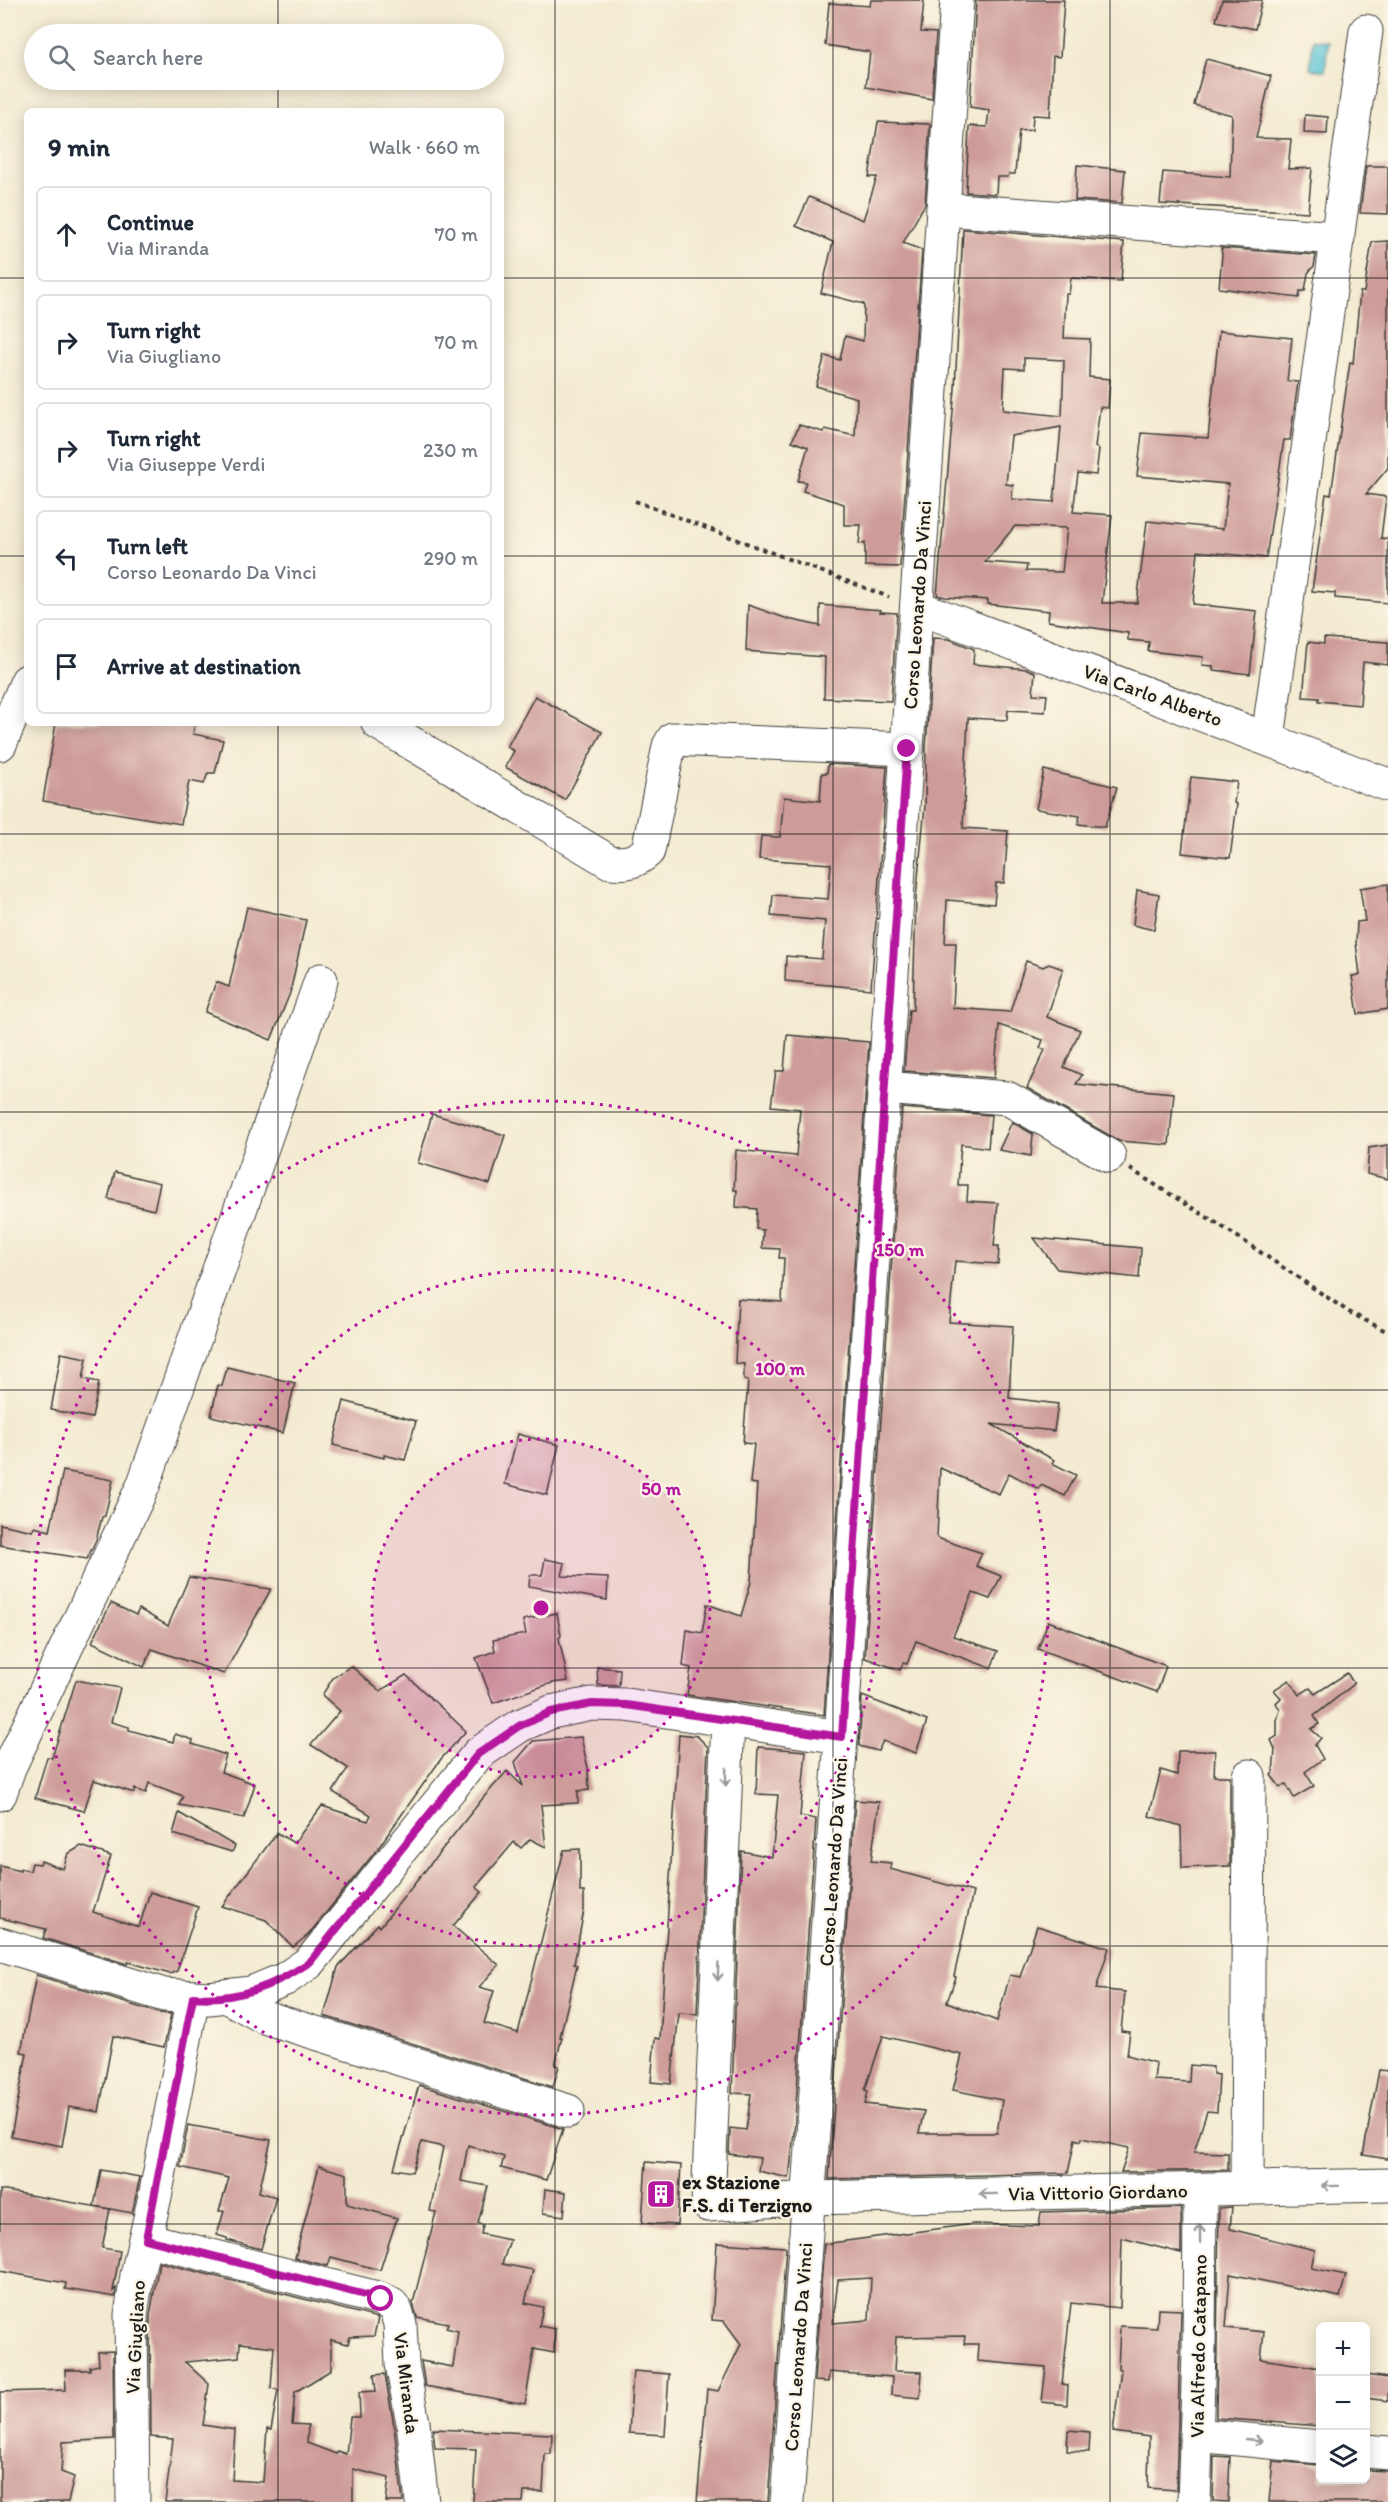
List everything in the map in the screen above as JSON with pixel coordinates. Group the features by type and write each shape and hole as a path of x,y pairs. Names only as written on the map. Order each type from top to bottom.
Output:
{"street":[{"name":"Corso Leonardo Da Vinci","path":"787,2502 842,1737 957,0"},
{"path":"1268,738 1366,31"},
{"path":"943,209 1338,238"},
{"name":"Via Carlo Alberto","path":"917,608 1388,785"},
{"path":"0,744 24,688"},
{"path":"383,726 610,862 625,864 639,859 648,852 669,746 674,739 907,749"},
{"path":"0,1794 9,1768 143,1486 321,980"},
{"path":"885,1088 1007,1098 1109,1156"},
{"path":"0,1944 164,1995 208,1998 251,1993 285,1979 310,1962 478,1754 519,1726 551,1712 592,1704 657,1708 842,1737"},
{"name":"Via Vittorio Giordano","path":"728,1719 708,2205 809,2198 1388,2185"},
{"path":"1247,2188 1249,1776"},
{"path":"226,1996 264,2017 568,2111"},
{"name":"Via Giugliano","path":"133,2502 132,2315 137,2275 193,1997"},
{"name":"Via Alfredo Catapano","path":"1194,2502 1200,2190"},
{"name":"Via Miranda","path":"146,2239 381,2299 392,2305 400,2324 402,2364 413,2423 422,2502"},
{"path":"1196,2434 1316,2447"},
{"path":"1370,2451 1388,2453"}],"path":[{"path":"635,501 917,608"},
{"path":"1109,1156 1229,1231 1349,1312 1388,1332"}],"water":[{"path":"1313,39 1328,41 1325,71 1310,69"}],"building":[{"path":"871,0 924,0 921,32 936,33 932,99 866,87 870,52 825,45 829,3 870,6"},
{"path":"976,0 1064,0 1060,57 1053,56 1050,116 1033,115 1032,130 1019,131 1015,174 1009,174 1008,177 997,177 996,194 966,192 969,126 987,127 989,110 970,107"},
{"path":"1222,0 1262,0 1255,29 1216,21"},
{"path":"1206,59 1271,76 1256,138 1291,139 1288,169 1312,168 1308,212 1160,204 1163,172 1230,177 1232,115 1194,105"},
{"path":"1305,115 1328,117 1327,134 1304,133"},
{"path":"878,122 930,124 925,204 903,243 922,250 900,567 865,566 865,543 859,544 861,525 844,525 844,504 803,491 806,482 798,481 808,447 792,441 799,425 823,432 825,429 855,436 857,398 816,386 825,356 840,360 845,336 863,341 864,304 821,293 833,242 796,226 809,197 863,220 877,177 869,177"},
{"path":"1077,165 1125,170 1122,203 1075,200"},
{"path":"1366,166 1388,166 1388,214 1360,213"},
{"path":"963,229 1124,242 1121,281 1071,278 1069,294 1066,294 1064,338 1090,339 1089,377 1110,379 1108,408 1100,407 1095,447 1099,449 1096,475 1078,473 1073,512 1112,515 1102,603 1137,603 1147,521 1223,529 1228,484 1137,476 1142,433 1208,438 1219,331 1292,338 1287,381 1298,382 1290,440 1284,440 1266,558 1198,551 1193,604 1257,611 1250,674 1213,670 1213,666 1202,665 1203,657 1148,651 1149,642 1128,640 1128,633 1048,621 1049,611 988,604 988,600 937,595 955,389","holes":["1024,358 1064,360 1062,416 1003,410 1005,368 1024,369","1061,427 1054,502 1012,499 1013,485 1006,484 1011,436","1015,526 1067,528 1062,572 1026,571 1027,565 985,562"]},
{"path":"1388,241 1388,468 1366,494 1386,497 1381,538 1388,539 1388,603 1335,598 1335,593 1312,591 1326,494 1331,495 1350,362 1353,363 1360,292 1364,292 1372,242"},
{"path":"1221,248 1316,255 1314,266 1308,273 1305,291 1300,291 1299,298 1219,288"},
{"path":"748,605 788,619 820,626 820,605 897,613 891,701 824,698 825,657 746,651"},
{"path":"933,638 949,639 974,649 973,664 1027,669 1035,672 1033,694 1047,695 1045,712 1008,710 1007,720 968,718 963,828 1008,831 1004,883 996,883 994,904 947,900 945,943 956,943 953,1008 1010,1012 1026,961 1043,967 1049,964 1063,969 1047,1017 1080,1030 1064,1067 1082,1075 1076,1084 1174,1093 1169,1145 1119,1141 1027,1088 1045,1050 1040,1048 1043,1040 999,1025 994,1078 904,1071 909,1010 913,1010 916,898 925,806"},
{"path":"1324,638 1388,642 1388,665 1363,662 1360,705 1303,697 1308,642 1324,644"},
{"path":"535,696 602,732 565,800 505,767 514,751 507,747"},
{"path":"56,726 194,726 193,734 223,740 215,773 208,773 204,784 189,781 181,824 43,801"},
{"path":"828,764 887,767 871,989 785,981 786,956 822,959 825,921 771,916 773,895 828,899 831,864 759,859 761,836 780,837 784,797 820,801 822,773 827,773"},
{"path":"1044,770 1117,787 1105,827 1078,824 1080,816 1036,809"},
{"path":"1191,777 1237,782 1234,803 1237,804 1230,858 1182,853"},
{"path":"1388,884 1388,1009 1358,1014 1352,976 1360,975 1356,943 1357,922 1365,921 1360,888"},
{"path":"1137,890 1159,894 1154,930 1133,925"},
{"path":"247,907 306,920 290,993 271,1040 205,1012 216,982 229,987"},
{"path":"787,1035 869,1042 824,1715 687,1695 691,1668 683,1666 687,1630 702,1633 707,1604 741,1616 751,1582 757,1484 750,1483 754,1444 743,1443 748,1381 744,1380 744,1364 735,1363 738,1299 782,1302 784,1258 779,1258 780,1249 762,1248 763,1230 756,1229 757,1209 736,1207 737,1190 734,1190 736,1150 796,1156 800,1109 771,1106 776,1071 784,1071"},
{"path":"902,1108 991,1115 988,1148 961,1144 958,1185 968,1185 967,1201 998,1203 994,1246 999,1246 998,1264 955,1261 949,1322 1013,1326 1009,1398 1058,1404 1054,1431 991,1424 1054,1460 1052,1463 1076,1475 1065,1496 1041,1485 1039,1489 1009,1473 999,1494 940,1468 937,1538 982,1553 976,1566 1001,1576 990,1599 973,1593 953,1636 998,1651 991,1668 916,1641 907,1664 903,1663 900,1670 865,1658"},
{"path":"432,1114 505,1135 490,1184 418,1163"},
{"path":"1012,1122 1033,1134 1031,1156 999,1150"},
{"path":"1388,1145 1388,1179 1367,1174 1369,1148"},
{"path":"115,1172 160,1183 154,1210 108,1199"},
{"path":"1034,1238 1141,1248 1139,1278 1057,1269"},
{"path":"61,1353 87,1358 83,1379 99,1382 92,1418 51,1410"},
{"path":"227,1367 295,1383 283,1433 211,1416 218,1385 222,1386"},
{"path":"344,1401 416,1421 405,1460 384,1455 384,1458 333,1445"},
{"path":"518,1434 559,1445 547,1495 505,1484"},
{"path":"63,1471 113,1480 105,1516 102,1517 96,1540 87,1559 0,1545 0,1524 33,1531 34,1527 50,1531"},
{"path":"545,1559 565,1563 562,1576 608,1578 607,1600 529,1586 530,1575 542,1575"},
{"path":"189,1577 271,1589 224,1674 152,1649 144,1667 92,1642 111,1603 136,1615 139,1609 168,1626"},
{"path":"557,1613 561,1636 559,1638 568,1681 552,1683 493,1703 476,1658 495,1651 493,1640 526,1634 523,1620"},
{"path":"1048,1621 1166,1666 1157,1692 1038,1649"},
{"path":"351,1666 380,1691 406,1675 466,1731 441,1759 376,1851 308,1935 293,1947 266,1920 222,1906 277,1833 294,1843 322,1806 368,1821 371,1815 333,1792 348,1768 311,1745 340,1711 322,1695 333,1678"},
{"path":"597,1667 620,1669 619,1686 598,1685"},
{"path":"1347,1673 1354,1684 1314,1716 1319,1724 1311,1729 1321,1738 1315,1745 1323,1759 1305,1772 1314,1786 1294,1798 1286,1784 1280,1787 1271,1775 1275,1749 1271,1740 1277,1736 1277,1720 1280,1710 1276,1703 1281,1698 1274,1690 1289,1680 1299,1695 1310,1688 1315,1694"},
{"path":"76,1680 120,1688 111,1722 129,1727 129,1730 173,1742 175,1734 193,1740 192,1744 226,1755 221,1772 255,1784 244,1818 179,1805 183,1796 149,1783 146,1793 135,1789 134,1793 94,1780 84,1811 35,1798 47,1757 52,1758"},
{"path":"862,1696 927,1721 916,1753 883,1741 878,1751 859,1746"},
{"path":"679,1734 697,1736 708,1747 697,2014 679,2013 671,2084 651,2082 655,2038 660,2039"},
{"path":"581,1737 588,1768 589,1790 578,1791 578,1803 541,1805 546,1847 530,1839 521,1848 514,1842 476,1887 482,1892 453,1926 499,1965 479,1987 494,1991 484,2023 518,2033 564,1850 580,1849 580,1892 584,1892 584,1910 574,1964 577,1965 560,2037 562,2037 555,2065 559,2066 553,2087 324,2016 338,1967 378,1924 380,1927 483,1798 507,1771 523,1786 515,1762 533,1741"},
{"path":"758,1747 806,1751 800,1816 816,1819 789,2178 758,2171 760,2158 729,2154 730,2128 746,2130 751,2094 732,2093 741,1851 772,1857 778,1795 756,1794"},
{"path":"1178,1751 1215,1751 1214,1776 1230,1776 1230,1866 1182,1868 1181,1826 1149,1816 1161,1770 1177,1775"},
{"path":"855,1800 879,1802 871,1861 891,1863 890,1869 973,1892 954,1976 956,1977 947,2002 997,2021 1010,1975 1020,1977 1037,1926 1109,1948 1096,1989 1125,1992 1121,2031 1130,2032 1127,2055 1156,2063 1154,2080 1189,2082 1190,2065 1213,2067 1213,2074 1219,2075 1217,2112 1207,2111 1194,2152 1228,2153 1228,2170 1121,2172 1129,2148 1082,2138 1081,2141 1075,2139 1068,2173 829,2179","holes":["883,2036 962,2055 953,2090 1002,2100 997,2133 919,2133 924,2111 865,2104 868,2091 865,2090"]},
{"path":"179,1813 235,1846 232,1852 173,1834"},
{"path":"81,1846 111,1856 93,1912 139,1927 150,1892 198,1907 177,1971 170,1974 128,1962 127,1964 43,1938 46,1929 0,1918 0,1866 30,1871 32,1863 40,1864 41,1861 63,1869 68,1854"},
{"path":"36,1975 158,2013 171,2014 164,2047 113,2036 99,2112 69,2107 62,2146 11,2136 27,2053 21,2052"},
{"path":"1379,2070 1388,2071 1388,2159 1363,2155"},
{"path":"419,2085 563,2129 546,2180 501,2168 504,2157 468,2145 461,2181 488,2186 478,2223 483,2225 481,2234 510,2240 502,2264 533,2270 525,2303 543,2307 539,2326 555,2329 554,2353 534,2349 525,2404 425,2386 421,2361 453,2367 458,2331 446,2328 448,2323 417,2317 413,2303 436,2212 430,2211 443,2147 422,2142 412,2172 394,2169"},
{"path":"188,2125 271,2140 259,2192 276,2197 261,2249 217,2235 224,2211 219,2211 229,2178 180,2167"},
{"name":"ex Stazione F.S. di Terzigno","path":"646,2162 681,2165 677,2225 642,2223"},
{"path":"319,2166 347,2174 347,2204 397,2218 380,2270 331,2257 328,2266 295,2258"},
{"path":"101,2170 140,2177 132,2213 94,2206"},
{"path":"545,2189 566,2192 564,2216 543,2213"},
{"path":"0,2190 110,2209 102,2248 120,2251 113,2291 116,2288 115,2297 65,2289 66,2283 0,2271"},
{"path":"1232,2207 1230,2229 1315,2250 1311,2268 1346,2275 1340,2297 1230,2274 1226,2328 1264,2332 1261,2359 1316,2367 1316,2426 1216,2418 1219,2208"},
{"path":"1181,2208 1181,2253 1122,2238 1120,2308 1071,2303 1062,2384 1068,2385 1067,2405 1042,2402 1046,2367 977,2361 978,2344 964,2344 965,2336 896,2337 894,2371 922,2372 920,2398 891,2395 892,2377 829,2372 828,2382 814,2381 824,2244 974,2224 1039,2226 1041,2212","holes":["871,2278 869,2320 833,2323 838,2280"]},
{"path":"717,2243 786,2247 768,2502 697,2502 707,2389 718,2391 741,2344 724,2321 712,2320"},
{"path":"159,2262 378,2318 374,2336 350,2337 348,2344 331,2340 331,2370 295,2392 292,2424 308,2425 307,2443 336,2454 337,2451 346,2454 350,2417 360,2417 359,2392 376,2391 374,2375 385,2374 403,2502 386,2502 389,2478 353,2469 353,2502 165,2502 173,2439 151,2437 150,2316","holes":["240,2343 274,2347 271,2388 278,2390 271,2430 267,2429 263,2482 232,2480 235,2430 203,2425 209,2384 185,2362 239,2357"]},
{"path":"1158,2309 1181,2310 1176,2490 1148,2488 1149,2437 1113,2432 1121,2369 1118,2369 1120,2326 1157,2328"},
{"path":"113,2351 114,2439 63,2442 61,2472 74,2477 68,2502 0,2502 0,2392 66,2390 65,2370 90,2370 90,2367 99,2365 98,2352"},
{"path":"633,2371 669,2374 665,2435 629,2433"},
{"path":"1370,2376 1388,2378 1388,2401 1370,2399"},
{"path":"433,2429 552,2434 551,2454 545,2454 543,2492 524,2492 523,2502 473,2502 476,2449 435,2448"},
{"path":"1068,2430 1090,2432 1089,2452 1067,2451"},
{"path":"1214,2456 1230,2457 1228,2502 1213,2501"},
{"path":"1273,2461 1316,2465 1316,2484 1370,2484 1370,2470 1388,2471 1388,2502 1269,2502"}],"place":[{"name":"ex Stazione F.S. di Terzigno","path":"661,2194"}],"route":[{"path":"381,2299 146,2239 193,1997 208,1998 251,1993 285,1979 310,1962 478,1754 519,1726 551,1712 592,1704 626,1705 842,1737 907,749"}]}
